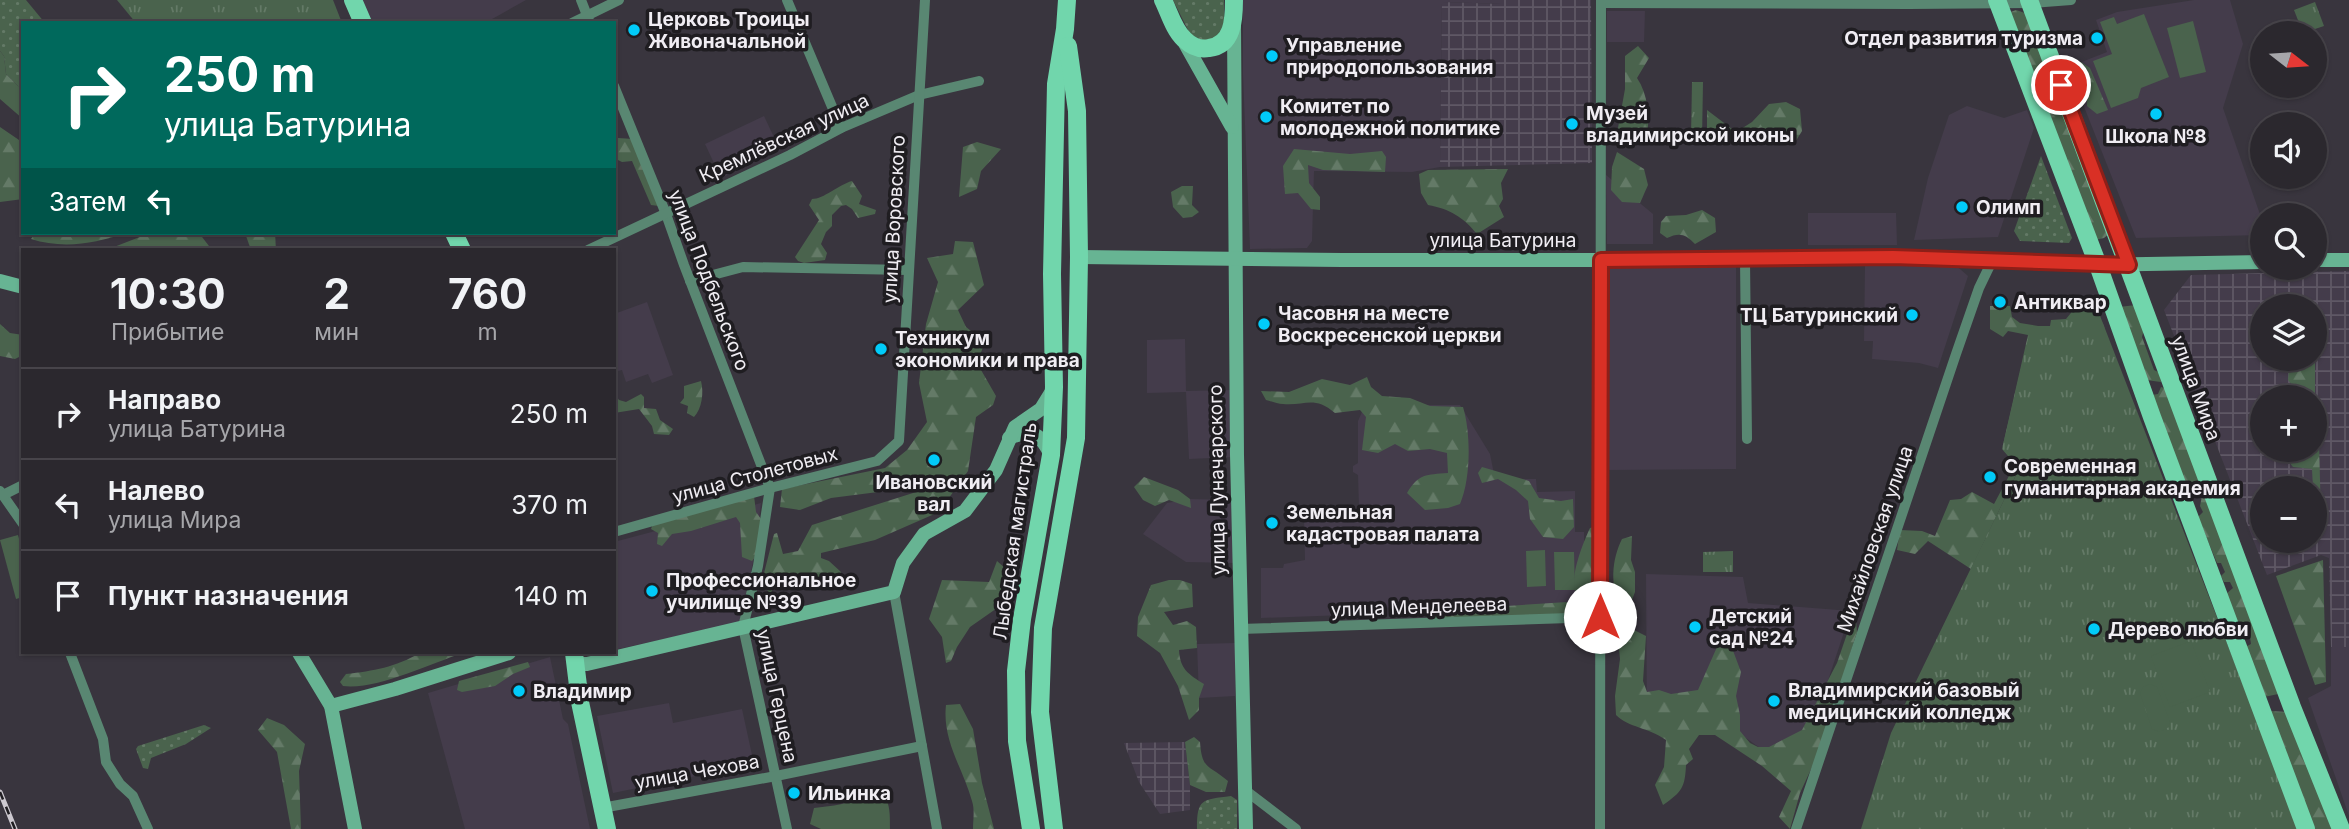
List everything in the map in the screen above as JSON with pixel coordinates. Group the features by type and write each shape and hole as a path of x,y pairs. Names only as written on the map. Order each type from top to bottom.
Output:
{"main road":[{"path":"353,0 362,21"},
{"name":"Лыбедская магистраль","path":"1031,829 1017,741 1016,671 1022,619 1051,455 1056,84 1065,29 1066,0"},
{"path":"1163,0 1235,131"},
{"path":"1997,2 2098,265 2306,829"},
{"name":"улица Мира","path":"2030,2 2284,686 2341,829"},
{"path":"1181,37 1195,48 1219,46 1227,40 1234,9"},
{"name":"улица Луначарского","path":"1234,9 1234,259 1246,829"},
{"name":"Лыбедская магистраль","path":"1054,829 1042,746 1041,667 1043,628 1076,438 1079,257 1077,111 1065,29"},
{"name":"улица Батурина","path":"1079,257 1745,260 1893,257 2098,265 2250,261"},
{"path":"2327,261 2349,260"},
{"path":"0,281 21,286"},
{"path":"574,658 587,664 894,592 903,564 924,534 965,511 996,470 1015,427 1041,409 1054,387"},
{"path":"1009,438 1022,432 1032,433 1041,438 1051,455"},
{"path":"300,654 331,706 355,829"},
{"path":"331,706 506,654"},
{"path":"574,658 607,829"}],"street":[{"path":"581,0 589,19 620,0"},
{"path":"786,0 841,128"},
{"name":"улица Воровского","path":"899,441 925,0"},
{"path":"1600,829 1601,2 2071,0"},
{"name":"Кремлёвская улица","path":"592,248 841,128 919,95 979,81"},
{"name":"улица Подбельского","path":"616,91 666,214 770,488"},
{"path":"1745,260 1747,439"},
{"name":"Михайловская улица","path":"1796,829 1956,354 1979,288 1992,261"},
{"path":"690,281 743,267 908,270"},
{"name":"улица Столетовых","path":"616,532 770,488 877,461 899,441"},
{"path":"21,486 1,493 21,521"},
{"name":"улица Герцена","path":"770,488 758,566 743,627 787,829"},
{"path":"894,592 937,829"},
{"name":"улица Менделеева","path":"1240,629 1600,617"},
{"path":"70,654 103,739 106,762 120,784 133,796 148,829"},
{"name":"улица Чехова","path":"602,808 922,746"},
{"path":"1245,790 1295,829"},
{"path":"1287,829 1295,829"}],"shaded area":[{"path":"360,0 526,0 489,21 370,21"},
{"path":"1243,0 1501,0 1501,4 1442,2 1440,167 1412,172 1314,171 1312,241 1307,248 1250,249 1243,75"},
{"path":"1501,0 1591,0 1592,163 1440,167 1442,2 1501,4"},
{"name":"Школа №8","path":"2194,0 2230,0 2243,44 2223,108 2256,203 2250,203 2250,235 2136,238 2079,94 2084,88 2074,65 2107,52 2096,20 2117,12"},
{"path":"1607,11 1645,11 1644,42 1607,42"},
{"path":"1967,106 2004,118 2027,110 2034,128 1998,237 1914,240 1928,178 1949,115"},
{"path":"764,116 780,150 721,178 705,144"},
{"path":"1606,175 1653,214 1653,244 1607,244"},
{"path":"1808,213 1896,213 1897,245 1808,245"},
{"path":"1953,263 1968,276 1938,368 1919,363 1872,359 1873,341 1864,341 1865,264"},
{"path":"1736,265 1736,469 1608,470 1606,266"},
{"path":"2349,271 2349,647 2331,647 2329,558 2321,555 2267,575 2258,553 2327,553 2327,476 2250,476 2250,531 2164,310 2191,275 2250,274 2250,280 2327,280 2327,272"},
{"path":"647,302 673,375 652,383 648,374 626,382 622,370 616,372 616,313"},
{"path":"1185,339 1186,391 1231,390 1233,457 1189,459 1186,392 1147,393 1147,340"},
{"path":"1365,405 1460,405 1490,454 1495,479 1536,479 1537,492 1575,491 1575,532 1584,532 1584,605 1404,611 1404,607 1345,609 1345,615 1261,618 1261,568 1283,568 1284,564 1305,560 1304,518 1324,517 1325,508 1359,508 1358,475 1353,472 1353,466 1358,463 1358,421"},
{"path":"1190,499 1233,500 1233,563 1186,562 1143,534 1167,503"},
{"path":"761,503 755,552 741,622 616,650 616,541"},
{"path":"1646,574 1743,577 1748,603 1851,611 1797,774 1726,724 1647,726"},
{"path":"1235,643 1235,696 1199,698 1197,644"},
{"path":"2331,647 2349,647 2349,816 2308,698 2331,686"},
{"path":"550,657 563,719 568,724 590,829 465,829 428,693"},
{"path":"669,703 673,723 742,709 754,764 613,793 597,716"},
{"path":"1185,742 1190,810 1160,814 1139,782 1124,743"}],"green space":[{"path":"0,0 26,0 43,21 21,21 21,89 6,74 4,56 0,51"},
{"path":"117,0 333,0 341,21 134,21"},
{"path":"1173,0 1224,0 1224,32 1207,43 1191,36"},
{"path":"2315,2 2322,21 2298,21 2294,10"},
{"path":"2016,10 2025,13 2110,233 2104,238 2095,240 2008,13"},
{"path":"2144,14 2169,77 2141,88 2138,98 2111,108 2093,61 2112,54 2100,22 2114,17 2117,24"},
{"path":"2193,21 2206,72 2180,78 2167,28"},
{"path":"1638,46 1649,58 1637,78 1644,91 1648,114 1647,137 1640,143 1626,138 1618,128 1625,89 1625,56"},
{"path":"0,51 4,56 6,74 21,89 21,117 0,99"},
{"path":"2081,62 2090,68 2108,110 2097,114 2087,106 2087,93 2073,65"},
{"path":"1692,82 1703,82 1702,138 1691,138"},
{"path":"1786,102 1800,109 1802,131 1794,144 1769,139 1760,131 1730,140 1711,139 1707,132 1707,110 1732,129 1741,129 1752,122 1769,104"},
{"path":"0,127 19,140 21,134 21,199 0,202"},
{"path":"618,138 633,139 659,206 651,205 632,161 622,162 616,159"},
{"path":"977,142 1001,149 981,171 977,189 959,197 963,147"},
{"path":"1294,149 1350,154 1382,151 1386,157 1385,172 1323,170 1308,165 1309,183 1320,197 1320,210 1311,209 1298,193 1285,194 1283,166"},
{"path":"1617,152 1644,169 1648,185 1640,203 1622,202 1611,190 1612,167"},
{"path":"2041,156 2072,238 2069,243 2020,241 2014,231"},
{"path":"1508,169 1501,183 1503,199 1499,206 1504,217 1477,234 1456,215 1428,205 1421,193 1419,174 1428,170"},
{"path":"852,181 862,196 859,204 876,210 875,214 858,218 852,209 846,205 841,206 832,215 832,226 821,244 827,253 825,260 804,263 798,261 795,257 819,220 809,205 812,199"},
{"path":"1182,186 1193,186 1192,205 1199,212 1192,217 1183,218 1173,207 1171,192"},
{"path":"1702,210 1715,218 1716,232 1695,244 1682,235 1667,238 1660,233 1661,222 1666,216 1686,215"},
{"path":"118,235 78,244 43,242 31,239 33,236"},
{"path":"145,235 201,235 210,248 107,248"},
{"path":"246,235 275,235 276,248 250,248"},
{"path":"955,241 973,242 984,285 958,310 966,327 985,342 977,363 996,396 993,405 976,417 968,471 939,512 875,540 821,553 821,558 829,561 841,572 837,582 809,575 798,576 774,586 769,593 762,581 774,534 777,533 783,554 798,551 812,525 932,487 923,476 878,492 831,498 800,510 780,507 782,489 885,468 907,450 927,422 919,383 926,324 938,282 927,258 953,254"},
{"path":"2136,305 2144,329 2142,337 2154,370 2160,373 2161,382 2146,380 2119,307"},
{"path":"1990,306 2010,306 2012,317 2020,323 2038,326 2002,449 2028,335 2008,331 2003,337 1990,329"},
{"path":"2075,308 2097,308 2299,829 1861,829 1891,733 2019,469 2002,449 2031,326 2050,326 2051,320 2066,319"},
{"path":"0,324 10,333 21,335 21,356 15,359 0,356"},
{"path":"2289,371 2315,371 2315,385 2292,385 2288,380"},
{"path":"1367,377 1371,387 1382,396 1410,398 1430,406 1463,407 1469,456 1460,504 1425,510 1407,493 1419,478 1448,473 1447,453 1430,449 1408,451 1395,444 1378,453 1362,450 1366,417 1360,410 1335,413 1321,404 1309,402 1279,404 1266,400 1261,391 1289,392 1322,379 1350,385"},
{"path":"701,381 702,400 694,417 687,413 688,406 680,403 684,398 684,386"},
{"path":"2161,387 2167,389 2202,482 2198,485 2196,495 2190,495 2152,395 2158,394"},
{"path":"641,394 644,397 644,408 656,409 660,420 673,429 669,435 654,434 652,426 639,409 616,413 616,396 626,402"},
{"path":"2289,462 2320,462 2320,476 2312,476 2312,469 2293,467"},
{"path":"1482,467 1529,481 1539,498 1561,501 1573,499 1574,527 1563,539 1543,537 1530,519 1528,501 1498,479 1482,483 1478,473"},
{"path":"2010,474 2016,475 1971,569 1928,541 1915,554 1897,550 1900,530 1922,531 1935,536 1950,500 1961,499 1972,492 1994,504"},
{"path":"1144,477 1178,490 1190,499 1191,508 1169,500 1155,506 1143,500 1134,487"},
{"path":"2206,494 2283,693 2264,697 2245,647 2251,644 2250,637 2243,636 2226,594 2233,588 2230,582 2224,582 2221,576 2225,572 2221,563 2217,563 2198,517 2203,512 2200,506 2202,496"},
{"path":"754,496 756,512 761,519 757,555 752,561 742,557 740,523 736,517 672,534 662,546 657,544 658,533 651,529 653,524"},
{"path":"1597,526 1594,604 1587,606 1576,593 1574,578 1587,534 1590,528"},
{"path":"18,535 21,546 21,598 16,599 0,540"},
{"path":"1632,536 1631,560 1635,572 1635,592 1630,605 1622,607 1615,591 1614,564 1622,539"},
{"path":"1545,550 1546,586 1527,587 1526,551"},
{"path":"1733,551 1733,572 1703,572 1703,552"},
{"path":"1554,552 1574,552 1575,590 1555,590"},
{"path":"2323,560 2326,682 2315,685 2276,576"},
{"path":"997,561 1006,569 1000,606 970,627 951,661 946,663 942,637 929,619 942,580 989,582"},
{"path":"1169,580 1192,584 1193,607 1164,612 1173,625 1187,621 1196,627 1197,648 1179,650 1186,670 1204,684 1199,698 1199,710 1189,720 1178,686 1160,653 1137,636 1138,617 1151,585"},
{"path":"1567,602 1574,610 1565,616 1431,618 1423,612 1433,606 1475,608"},
{"path":"1856,621 1857,632 1818,754 1800,793 1790,829 1779,817 1791,791 1762,766 1715,735 1699,735 1689,749 1693,759 1686,765 1681,788 1663,805 1655,785 1664,767 1666,740 1627,723 1616,715 1615,696 1620,659 1618,639 1626,626 1646,636 1643,681 1647,692 1659,690 1671,694 1698,690 1717,647 1732,648 1741,672 1736,696 1740,731 1750,743 1758,747 1769,747 1802,730 1837,663 1848,631"},
{"path":"2191,641 2210,692 2170,707 2151,656"},
{"path":"418,654 460,654 371,684 343,686 340,682 346,674 402,662"},
{"path":"528,662 530,667 495,686 462,692 457,690 459,681"},
{"path":"2150,684 2157,687 2170,722 2169,727 2160,732 2152,729 2140,693 2143,687"},
{"path":"960,704 973,729 982,783 994,829 973,829 973,804 947,731 946,705"},
{"path":"2270,711 2288,712 2333,829 2313,829"},
{"path":"267,718 284,725 305,744 299,771 301,829 291,829 277,752 258,730"},
{"path":"204,725 211,728 186,744 151,758 148,769 143,768 136,749 138,746"},
{"path":"1194,737 1200,742 1204,762 1228,781 1225,792 1206,792 1190,785 1185,742"},
{"path":"872,787 886,799 890,829 821,829 810,824 814,808 853,801"},
{"path":"1231,796 1237,800 1237,829 1197,829 1198,811 1203,802"}],"railway":[{"path":"0,792 15,829"}],"place":[{"name":"Церковь Троицы Живоначальной","path":"634,30"},
{"name":"Отдел развития туризма","path":"2097,38"},
{"name":"Управление природопользования","path":"1272,56"},
{"name":"Школа №8","path":"2156,114"},
{"name":"Комитет по молодежной политике","path":"1266,117"},
{"name":"Музей владимирской иконы","path":"1572,124"},
{"name":"Олимп","path":"1962,207"},
{"name":"Антиквар","path":"2000,302"},
{"name":"ТЦ Батуринский","path":"1912,315"},
{"name":"Часовня на месте Воскресенской церкви","path":"1264,324"},
{"name":"Техникум экономики и права","path":"881,349"},
{"name":"Ивановский вал","path":"934,460"},
{"name":"Современная гуманитарная академия","path":"1990,477"},
{"name":"Земельная кадастровая палата","path":"1272,523"},
{"name":"Профессиональное училище №39","path":"652,591"},
{"name":"Детский сад №24","path":"1695,627"},
{"name":"Дерево любви","path":"2094,629"},
{"name":"Владимир","path":"519,691"},
{"name":"Владимирский базовый медицинский колледж","path":"1774,701"},
{"name":"Ильинка","path":"794,793"}],"route":[{"path":"1600,617 1601,260 1935,257 2129,265 2061,85"}]}
